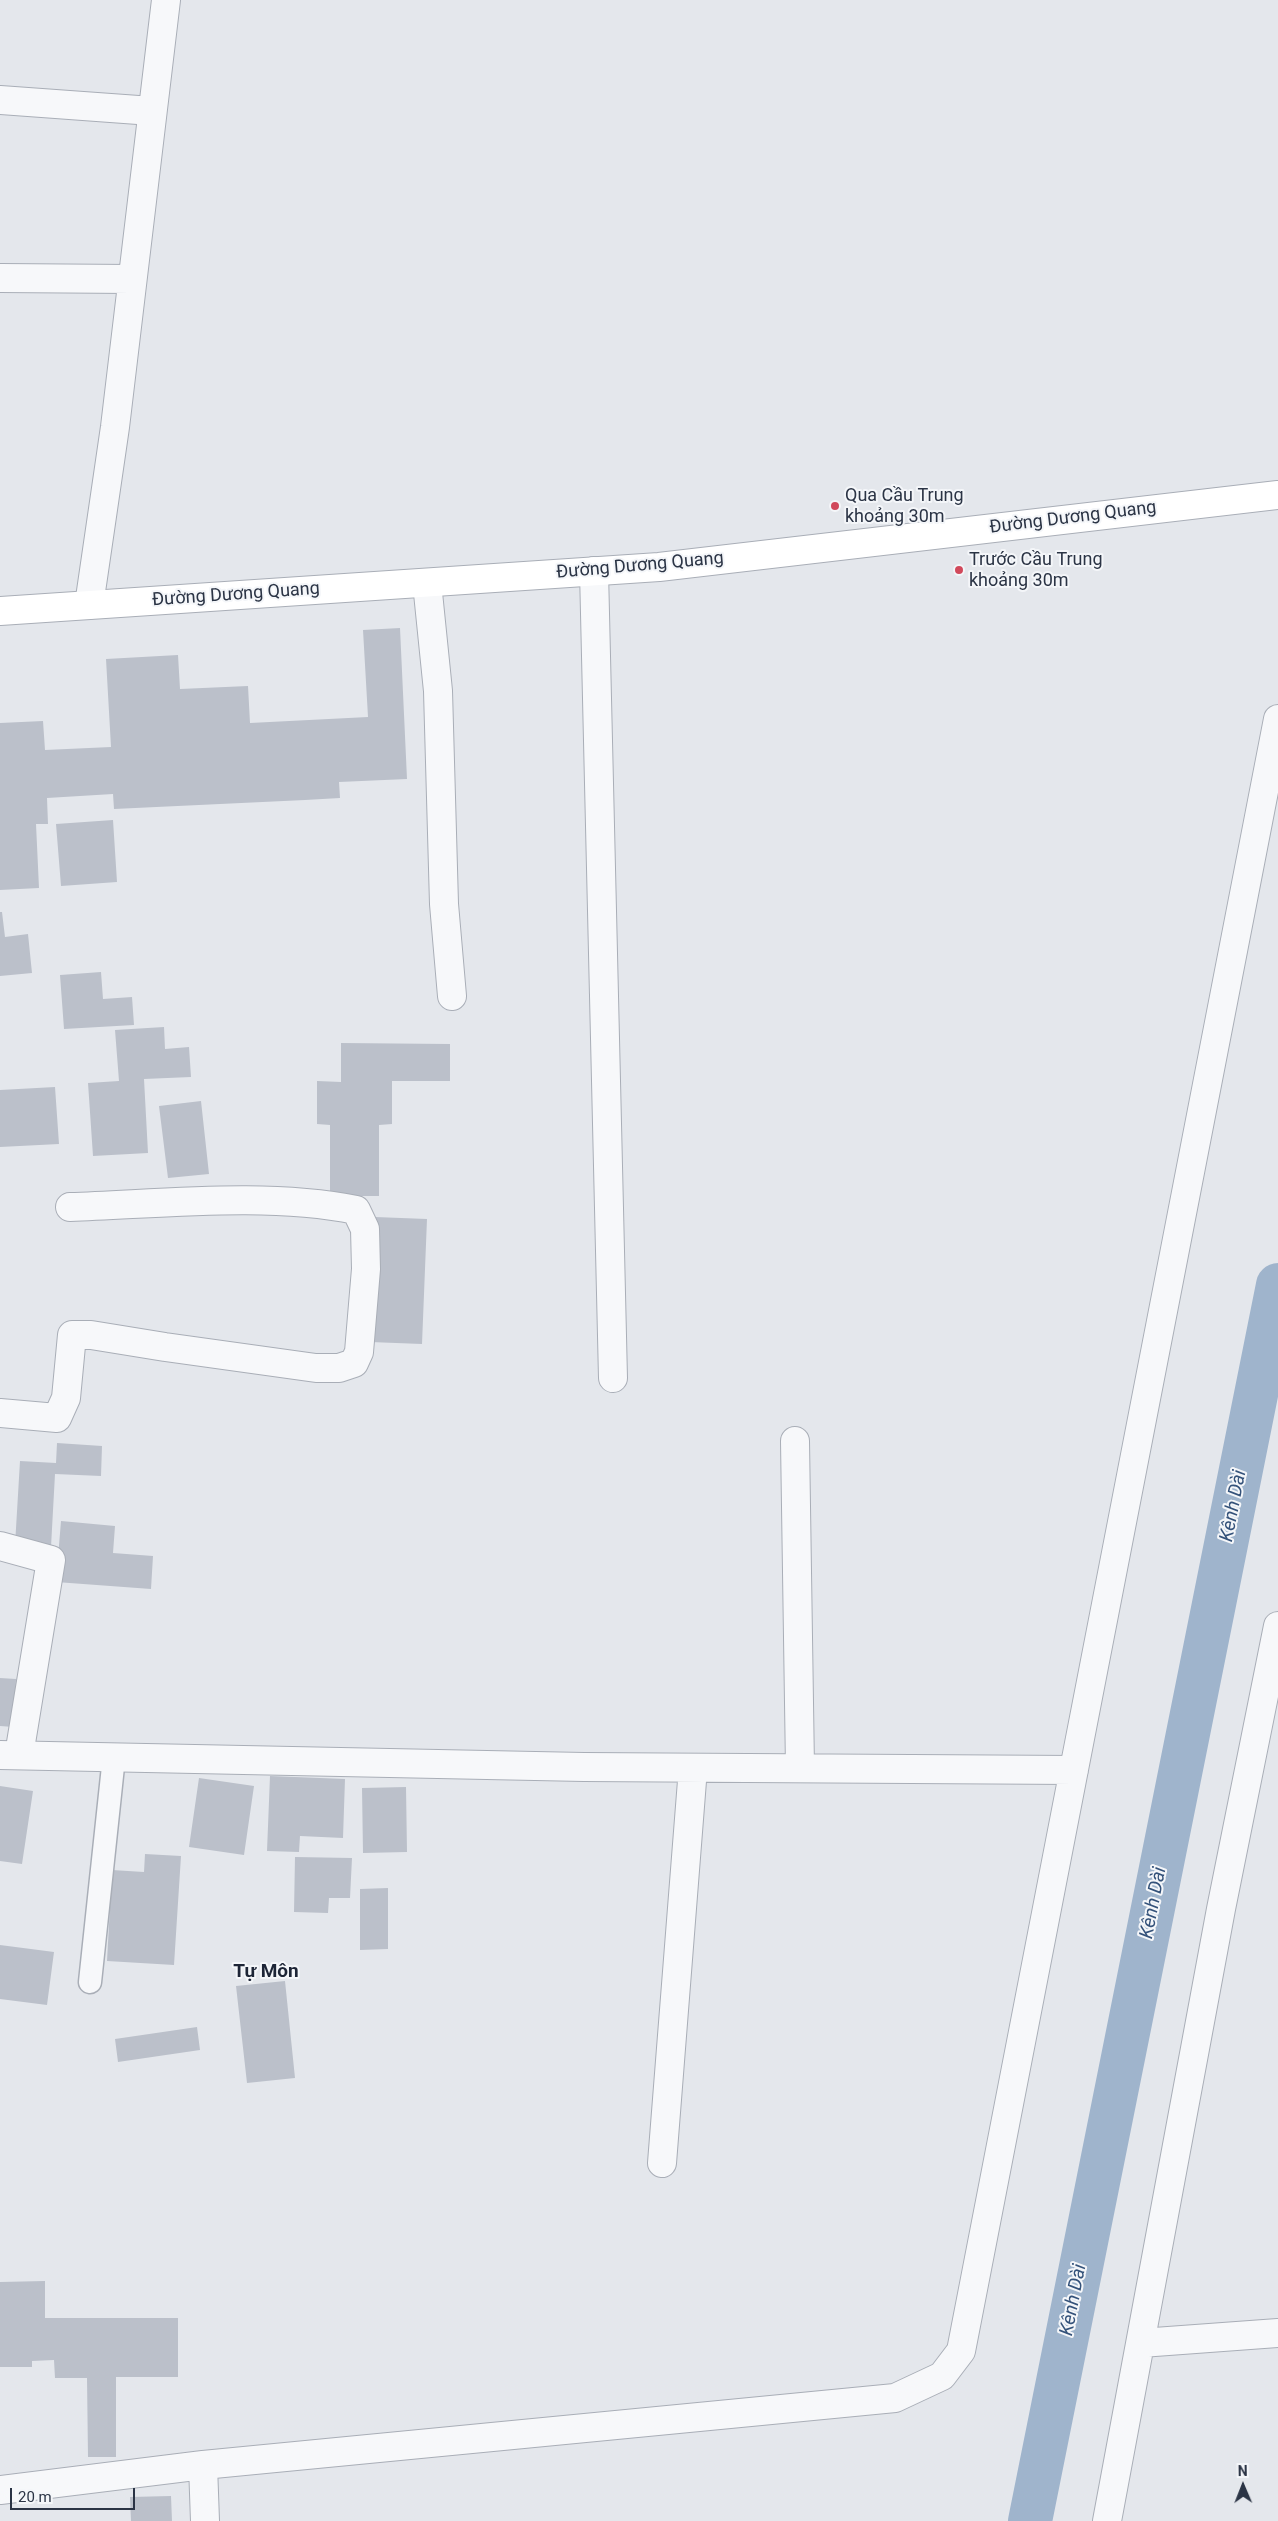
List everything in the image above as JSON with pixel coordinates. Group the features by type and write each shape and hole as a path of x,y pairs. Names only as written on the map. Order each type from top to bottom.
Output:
{"street":[{"path":"89,605 115,427 131,278 166,0"},
{"path":"0,100 152,111"},
{"path":"0,278 131,278"},
{"name":"Đường Dương Quang","path":"0,611 659,567 1278,495"},
{"path":"594,571 613,1378"},
{"path":"427,583 438,692 444,904 452,996"},
{"path":"0,2490 203,2465 896,2398 942,2376 961,2352 1278,719"},
{"path":"0,1413 58,1418 66,1398 72,1335 91,1335 316,1368 339,1368 354,1364 359,1352 366,1269 365,1229 356,1210 326,1204 231,1202 70,1207"},
{"path":"795,1441 800,1768"},
{"path":"0,1546 52,1560 10,1755 693,1768 1074,1770"},
{"path":"1107,2521 1221,1909 1278,1626"},
{"path":"662,2164 693,1768"},
{"path":"1140,2343 1278,2334"},
{"path":"203,2465 205,2521"}],"lane":[{"path":"90,1982 114,1757"}],"building":[{"path":"400,628 407,779 339,782 340,798 305,800 114,809 113,794 47,798 48,824 36,824 39,888 0,890 0,723 43,721 45,750 111,747 106,659 178,655 180,689 248,686 250,723 368,717 363,630"},
{"path":"113,820 117,882 61,886 56,824"},
{"path":"0,912 2,912 5,937 28,934 32,973 0,976"},
{"path":"101,972 103,999 132,997 134,1025 64,1029 60,975"},
{"path":"164,1027 165,1049 189,1047 191,1077 144,1079 148,1153 93,1156 88,1083 119,1081 115,1030"},
{"path":"341,1043 450,1044 450,1081 392,1081 392,1124 379,1125 379,1196 330,1196 330,1125 317,1124 317,1081 341,1082"},
{"path":"55,1087 59,1144 0,1147 0,1090"},
{"path":"201,1101 209,1174 168,1178 159,1106"},
{"path":"375,1217 427,1219 422,1344 370,1342"},
{"path":"57,1443 102,1446 101,1476 55,1474 51,1547 15,1545 20,1461 56,1463"},
{"path":"61,1521 115,1526 113,1553 153,1556 151,1589 56,1582"},
{"path":"0,1678 16,1679 14,1727 0,1726"},
{"path":"270,1776 345,1779 343,1838 300,1836 299,1852 267,1851"},
{"path":"199,1778 254,1786 244,1855 189,1847"},
{"path":"0,1786 33,1791 22,1864 0,1861"},
{"path":"406,1787 407,1852 363,1853 362,1788"},
{"path":"145,1854 181,1856 174,1965 107,1961 112,1870 144,1872"},
{"path":"295,1857 352,1858 350,1898 329,1898 328,1913 294,1912"},
{"path":"388,1888 388,1949 360,1950 360,1889"},
{"path":"0,1945 54,1952 47,2005 0,1999"},
{"path":"285,1981 295,2078 247,2083 236,1986"},
{"path":"197,2027 200,2050 118,2062 115,2039"},
{"path":"45,2281 45,2318 178,2318 178,2377 116,2377 116,2457 88,2457 87,2378 55,2378 54,2360 32,2361 32,2367 0,2367 0,2282"},
{"path":"171,2496 172,2521 131,2521 130,2497"}],"waterway":[{"name":"Kênh Dài","path":"1030,2521 1278,1285"}],"place":[{"name":"Qua Cầu Trung khoảng 30m","path":"835,506"},
{"name":"Trước Cầu Trung khoảng 30m","path":"959,570"}],"district":[{"name":"Tự Môn","path":"266,1972"}]}
